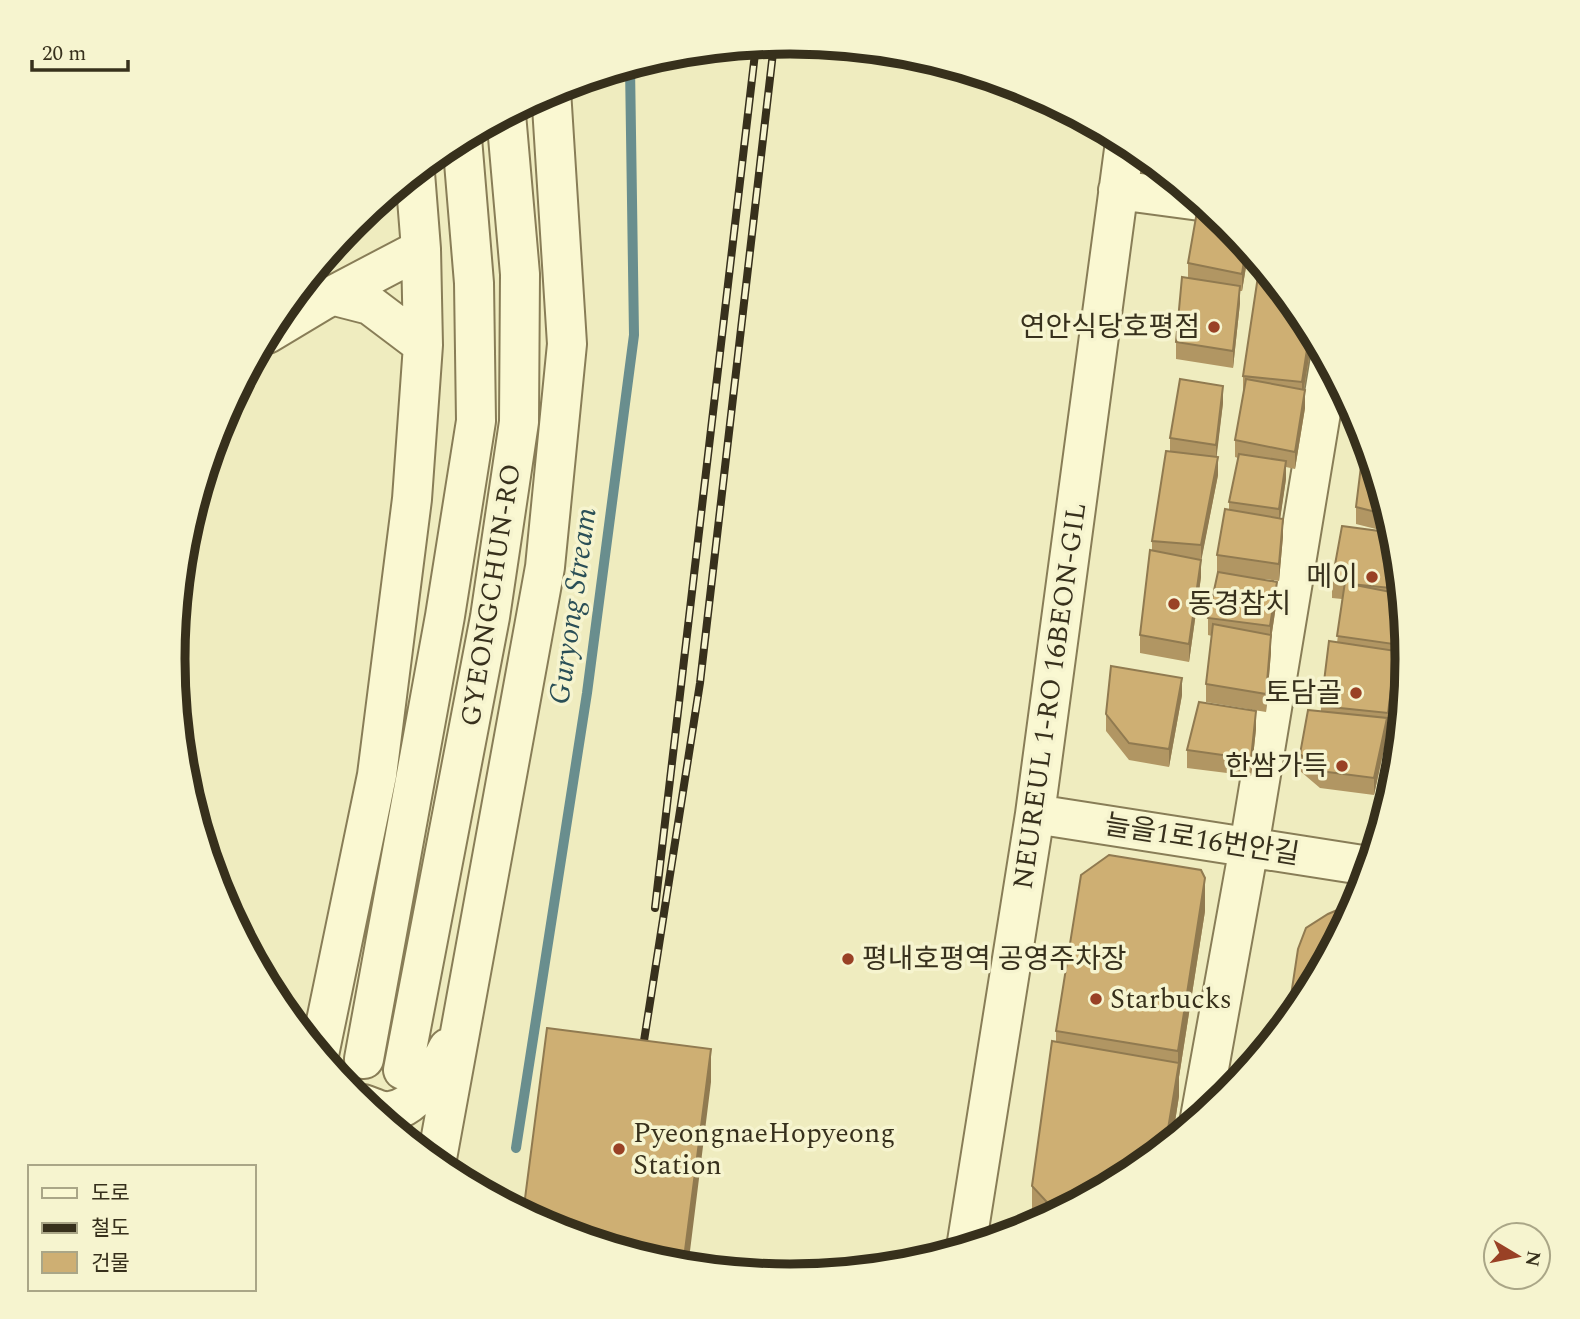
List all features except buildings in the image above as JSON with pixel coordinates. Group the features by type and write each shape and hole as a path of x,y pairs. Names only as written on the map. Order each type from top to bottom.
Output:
{"street":[{"path":"438,1152 545,567 567,344 552,103"},
{"name":"GYEONGCHUN-RO","path":"404,1070 490,617 519,422 520,274 507,125"},
{"name":"GYEONGCHUN-RO","path":"334,1054 446,616 475,421 474,283 463,150"},
{"name":"NEUREUL 1-RO 16BEON-GIL","path":"968,1238 1035,814 1123,154"},
{"path":"334,1054 377,775 412,499 423,345 421,249 416,184"},
{"path":"1118,190 1182,199"},
{"path":"287,323 421,249"},
{"path":"335,296 370,305 423,345"},
{"path":"1202,1103 1249,848 1326,380"},
{"name":"늘을1로16번안길","path":"1035,814 1359,865"},
{"path":"387,1111 409,1102 434,1077 463,1016"}],"waterway":[{"name":"Guryong Stream","path":"516,1148 587,693 634,335 630,76"}],"railway":[{"path":"641,1060 700,683 773,55"},
{"path":"655,908 755,56"}],"place":[{"name":"연안식당호평점","path":"1214,327"},
{"name":"메이","path":"1372,577"},
{"name":"동경참치","path":"1174,604"},
{"name":"토담골","path":"1356,693"},
{"name":"한쌈가득","path":"1342,766"},
{"name":"평내호평역 공영주차장","path":"848,959"},
{"name":"Starbucks","path":"1096,999"},
{"name":"PyeongnaeHopyeong Station","path":"619,1149"}]}
